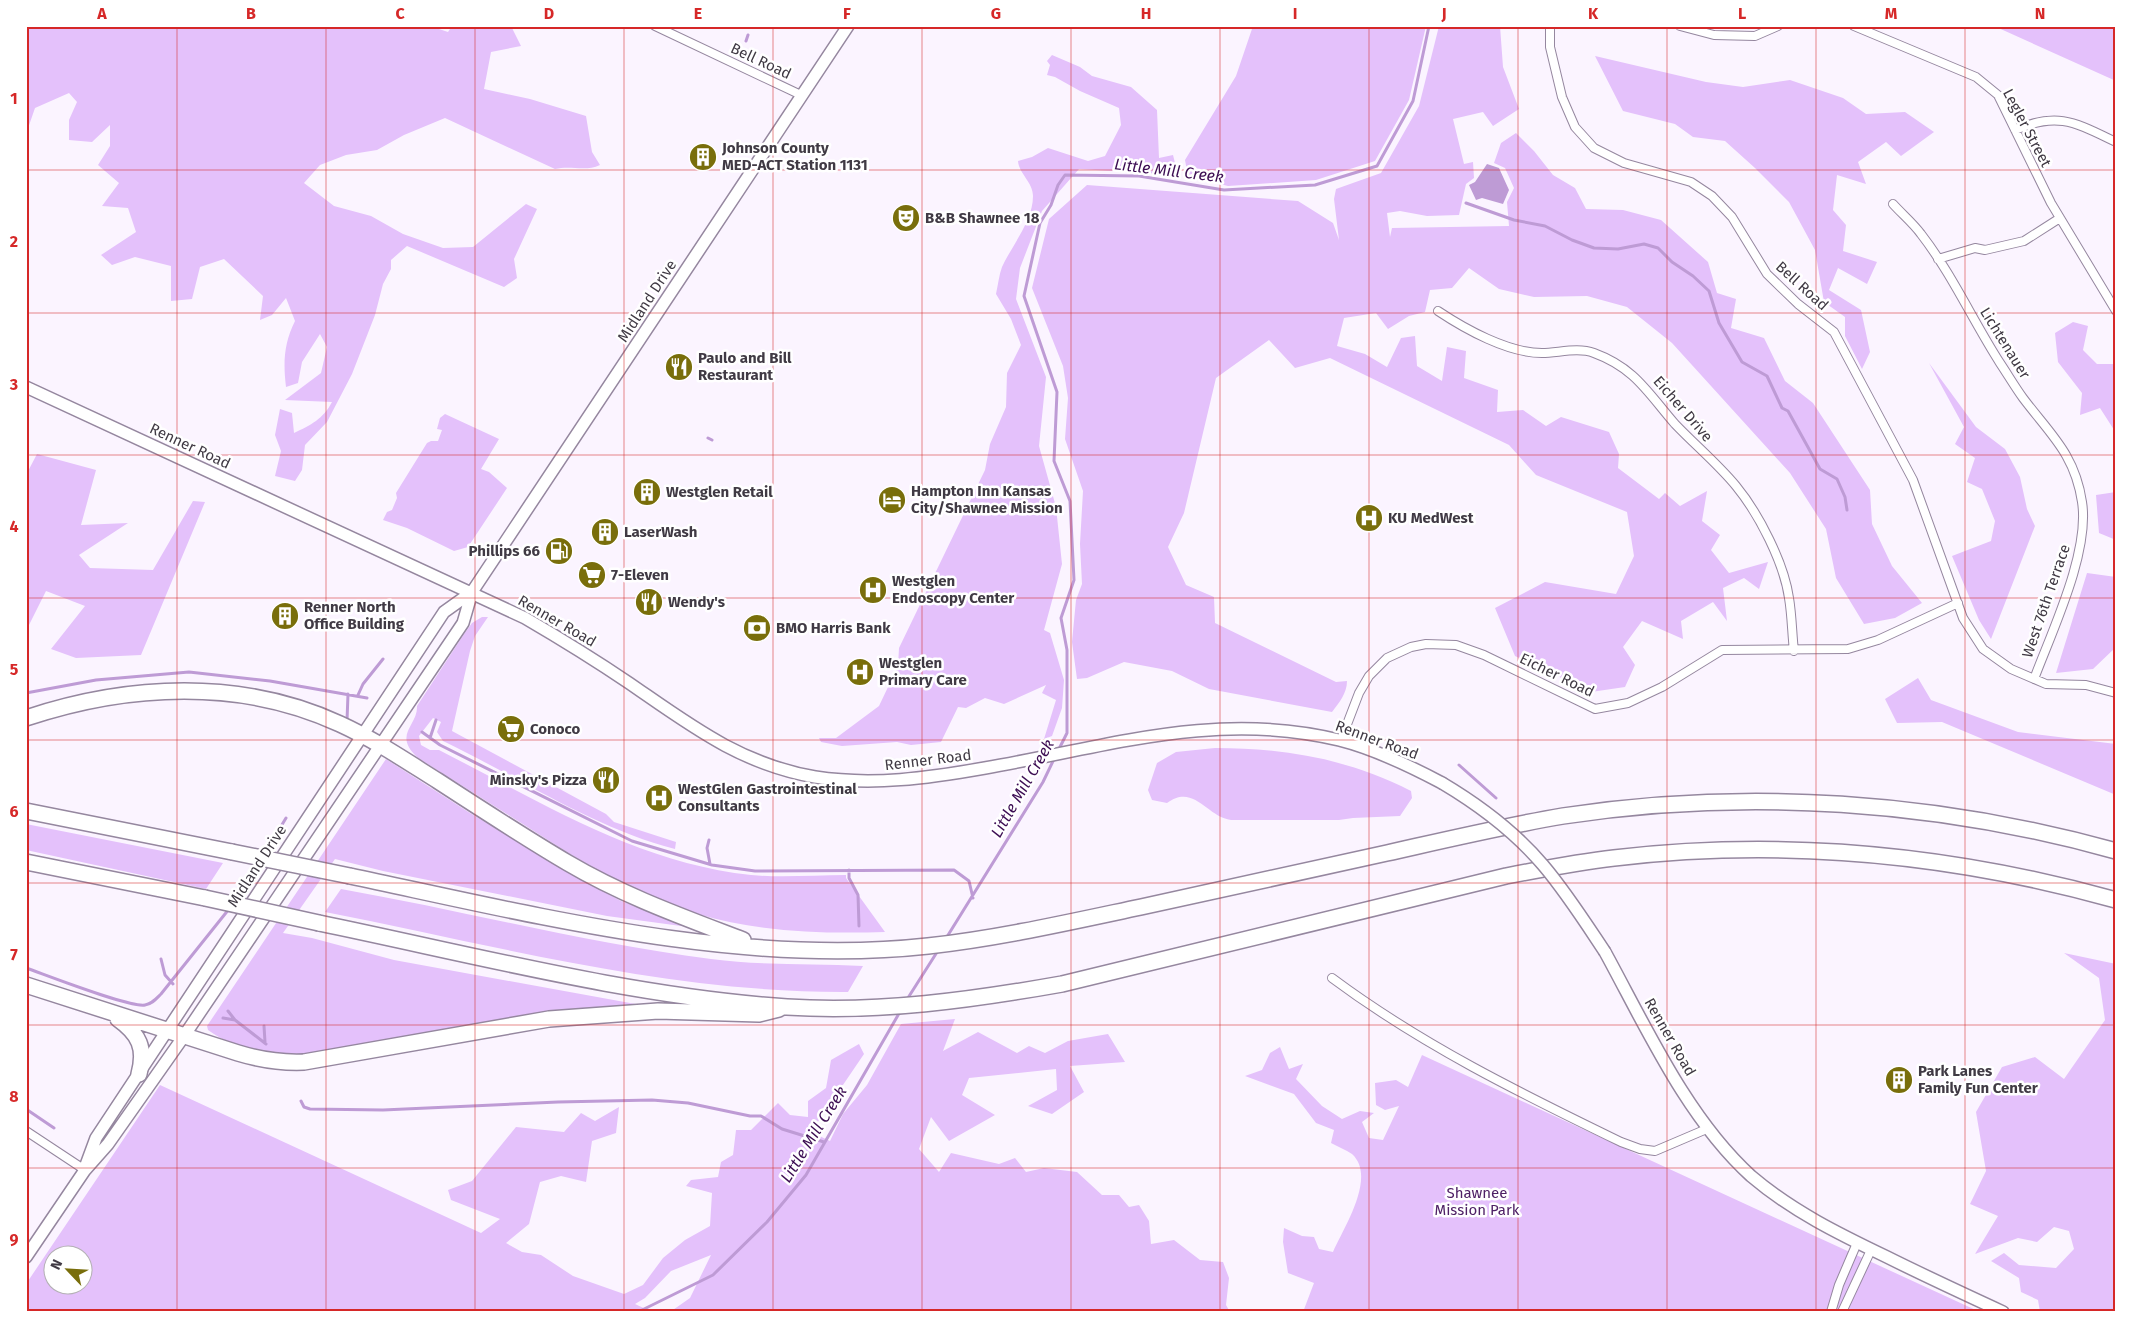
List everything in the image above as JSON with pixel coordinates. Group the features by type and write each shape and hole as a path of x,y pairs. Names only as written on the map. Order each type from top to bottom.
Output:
{"highway":[{"path":"26,718 62,706 113,695 158,690 192,690 238,695 311,712 362,734 381,745 598,880 654,906 758,946"},
{"path":"26,810 350,876 685,941 857,950 924,946 1028,930 1477,833 1564,816 1643,807 1771,801 1897,808 2009,825 2116,851"},
{"path":"26,862 629,986 788,1007 884,1005 995,996 1062,984 1497,878 1570,864 1663,853 1795,849 1903,856 2015,874 2116,900"},
{"path":"26,985 263,1061 282,1063 304,1062 558,1018 658,1011 759,1014 788,1007"},
{"path":"109,1013 138,1036 142,1051 139,1074"}],"main road":[{"name":"Midland Drive","path":"26,1257 84,1170 108,1144 184,1036 463,623 472,592 848,26"},
{"name":"Renner Road","path":"26,387 525,618 578,649 723,747 759,761 813,776 872,782 931,777 1124,740 1196,729 1233,728 1269,729 1341,740 1411,766 1442,783 1492,817 1542,864 1566,894 1605,952 1674,1077 1709,1128 1750,1174 1767,1189 1816,1222 2003,1312"},
{"name":"Midland Drive","path":"84,1170 96,1138 362,734 444,612 472,592"}],"street":[{"name":"Bell Road","path":"655,26 801,95"},
{"name":"Bell Road","path":"1550,26 1553,64 1562,97 1575,127 1594,148 1624,163 1691,182 1712,196 1732,216 1767,274 1798,304 1834,332 1914,480 1964,618 1982,649 2011,669 2046,684 2086,686 2116,693"},
{"path":"1680,26 1714,35 1755,36 1778,26"},
{"path":"1735,26 1736,35"},
{"name":"Legler Street","path":"1854,26 1976,78 1998,95 2060,218 2116,311"},
{"path":"2015,130 2040,120 2054,119 2071,122 2116,142"},
{"name":"Lichtenauer","path":"1893,204 1920,233 1938,259 2023,398 2056,437 2073,466 2082,502"},
{"path":"1938,259 1975,248 1985,250 2024,241 2060,218"},
{"name":"Eicher Drive","path":"1438,311 1473,332 1520,350 1541,353 1591,352 1618,363 1641,381 1686,435 1736,486 1756,514 1777,559 1789,597 1794,651"},
{"name":"West 76th Terrace","path":"2034,679 2072,574 2083,535 2082,502"},
{"name":"Eicher Road","path":"1341,740 1359,693 1374,671 1387,658 1398,652 1426,644 1456,644 1484,655 1595,709 1628,703 1662,687 1722,650 1794,651 1848,649 1878,640 1958,603"},
{"path":"1332,978 1403,1027 1467,1065 1640,1149 1655,1151 1709,1128"},
{"path":"26,1131 84,1170"},
{"path":"1831,1312 1839,1285 1857,1243"},
{"path":"1842,1312 1871,1250"}],"green space":[{"path":"26,26 430,26 448,32 452,26 511,26 521,46 491,52 484,89 530,99 586,116 592,152 600,165 589,168 555,169 445,118 404,135 377,150 346,155 320,165 304,183 334,206 371,216 403,234 443,248 473,247 526,204 537,209 514,259 517,278 504,287 407,246 391,260 391,269 383,284 375,315 352,374 327,422 305,445 302,470 295,481 275,476 281,451 275,435 280,409 292,413 294,433 316,421 325,413 332,402 285,400 321,373 327,347 320,334 302,362 298,383 286,387 285,353 295,321 286,298 272,315 260,320 263,296 224,259 200,267 192,299 171,301 171,266 135,257 112,265 101,255 136,232 128,208 102,206 119,183 98,165 110,146 110,125 92,142 69,140 69,120 77,102 69,93 35,108 26,134"},
{"path":"1253,26 1426,26 1409,100 1375,161 1316,180 1228,186 1188,176 1185,160 1236,76"},
{"path":"1439,26 1500,26 1503,67 1519,109 1493,126 1483,112 1453,119 1464,164 1473,162 1474,178 1466,184 1459,215 1427,216 1400,211 1387,213 1390,237 1392,228 1509,226 1507,202 1514,188 1505,168 1494,163 1501,143 1516,133 1534,151 1553,175 1575,188 1586,209 1623,210 1661,220 1708,262 1717,293 1736,299 1731,328 1764,338 1785,381 1813,403 1870,490 1872,524 1892,566 1922,603 1895,618 1864,624 1836,578 1826,529 1790,473 1672,343 1627,307 1587,296 1534,297 1499,289 1469,268 1452,288 1430,290 1425,312 1409,316 1388,329 1376,313 1344,318 1337,346 1365,354 1387,367 1401,338 1415,336 1417,366 1442,381 1447,347 1466,351 1464,378 1498,390 1497,412 1523,410 1546,426 1561,417 1609,432 1619,454 1618,468 1659,499 1665,493 1680,506 1707,491 1702,521 1720,535 1711,550 1729,573 1768,562 1759,589 1744,578 1723,588 1727,621 1713,602 1681,621 1683,639 1642,621 1623,647 1635,665 1625,687 1591,692 1515,656 1495,608 1545,582 1616,594 1634,556 1627,512 1536,475 1509,445 1330,358 1295,368 1269,340 1216,378 1184,513 1168,547 1186,585 1214,597 1215,623 1336,682 1347,681 1346,690 1342,698 1332,712 1209,689 1172,671 1124,662 1087,678 1077,679 1072,642 1076,600 1082,584 1080,544 1083,491 1065,439 1068,398 1063,366 1032,288 1049,219 1087,185 1298,201 1333,223 1339,240 1334,199 1336,189 1381,173 1419,106"},
{"path":"1994,26 2116,26 2116,81"},
{"path":"1052,55 1080,67 1092,76 1131,87 1157,110 1159,158 1173,155 1178,175 1079,169 1042,211 1020,268 1016,299 1046,377 1039,446 1056,507 1062,564 1044,630 1050,633 1064,680 1062,708 1052,736 1044,739 1056,700 1042,693 1046,685 1004,704 985,698 966,708 958,707 941,742 911,745 897,742 842,746 821,742 819,738 836,738 879,706 898,666 899,648 985,470 990,444 1006,407 1007,373 1021,345 1011,319 996,294 1002,267 1026,224 1032,205 1032,191 1018,161 1032,157 1048,148 1088,161 1105,156 1121,125 1119,108 1080,91 1055,77 1047,75 1050,65 1047,61"},
{"path":"1595,56 1706,82 1743,87 1790,80 1843,98 1866,114 1905,112 1934,132 1901,156 1886,142 1858,162 1866,184 1837,175 1833,210 1846,225 1843,251 1877,262 1867,284 1838,268 1829,290 1861,310 1870,352 1862,369 1845,336 1845,317 1824,302 1815,250 1789,202 1725,141 1693,137 1675,124 1623,111"},
{"path":"2073,322 2088,326 2083,350 2097,364 2113,364 2114,381 2116,383 2116,433 2100,408 2080,415 2082,393 2058,362 2055,333"},
{"path":"1929,363 1976,427 2005,449 2020,477 2027,509 2035,526 1991,639 1979,620 1952,556 1991,541 1995,521 1982,489 1967,482 1975,458 1955,444 1964,427"},
{"path":"445,414 499,439 481,469 489,472 507,488 468,547 454,551 407,528 383,520 387,512 392,510 397,498 396,493 427,443 438,441 442,430 437,429 440,418"},
{"path":"37,454 96,470 81,525 128,523 79,555 90,568 153,570 193,501 205,502 141,655 76,658 51,649 85,606 46,591 26,631 26,475"},
{"path":"2116,492 2116,540 2099,533 2096,495"},
{"path":"2087,573 2116,577 2116,647 2093,669 2056,673"},
{"path":"482,617 488,617 475,636 470,651 452,731 606,814 614,822 676,842 675,849 645,840 586,815 443,741 437,732 441,722 433,718 419,736 421,745 430,750 439,750 590,827 668,858 709,868 751,875 846,875 846,878 885,932 838,933 767,928 721,920 677,907 636,890 597,870 418,758 407,743 408,730 414,719 417,706 472,623"},
{"path":"1918,678 1931,700 2018,732 2116,744 2116,795 1942,722 1897,723 1885,699"},
{"path":"1215,748 1291,753 1340,763 1388,780 1411,791 1412,798 1400,816 1339,820 1231,820 1222,818 1193,799 1177,798 1167,803 1152,800 1148,790 1157,763 1176,752"},
{"path":"386,759 470,813 590,884 621,901 680,923 681,926 607,916 383,871 335,859 283,933 312,938 394,960 641,1005 297,1056 251,1050 218,1037 208,1030 207,1026"},
{"path":"26,824 223,863 206,889 26,850"},
{"path":"341,889 572,936 711,959 749,963 863,966 848,992 716,985 650,976 520,953 325,912"},
{"path":"2064,953 2116,964 2115,1312 2040,1312 2038,1300 2021,1292 2019,1278 1991,1261 2004,1253 2019,1265 2056,1268 2074,1249 2069,1231 2054,1227 2037,1242 2018,1238 1975,1254 1998,1216 1970,1204 1986,1171 1976,1112 2002,1067 2035,1057 2064,1079 2105,1020 2099,978"},
{"path":"955,1019 943,1051 978,1032 1017,1053 1029,1046 1045,1053 1068,1041 1108,1034 1125,1062 1070,1066 1084,1092 1052,1114 1028,1106 1057,1090 1056,1069 969,1078 962,1095 995,1115 949,1141 931,1117 919,1149 939,1172 951,1153 999,1164 1015,1158 1026,1172 1044,1168 1077,1172 1102,1195 1119,1195 1129,1207 1139,1205 1149,1221 1151,1244 1174,1240 1200,1260 1223,1262 1229,1278 1226,1305 1230,1312 670,1312 690,1298 711,1255 671,1271 645,1298 635,1304 652,1312 26,1312 26,1284 42,1260 42,1296 92,1296 92,1246 52,1246 160,1085 481,1233 500,1219 451,1200 448,1190 472,1181 516,1127 564,1132 581,1113 595,1121 619,1107 616,1133 592,1141 586,1182 561,1176 540,1182 529,1224 506,1243 522,1252 541,1255 573,1276 624,1294 643,1285 663,1258 685,1240 710,1226 712,1193 686,1186 691,1180 718,1177 721,1162 733,1155 736,1130 751,1130 778,1103 790,1115 808,1117 808,1101 826,1088 831,1060 859,1044 864,1054 811,1132 830,1141 843,1114 867,1085 901,1024"},
{"name":"Shawnee Mission Park","path":"1280,1047 1289,1069 1303,1064 1296,1079 1322,1106 1342,1119 1360,1111 1374,1113 1362,1122 1369,1138 1383,1140 1399,1106 1385,1110 1376,1105 1375,1083 1396,1080 1408,1087 1422,1055 1980,1312 1303,1312 1314,1283 1288,1273 1283,1242 1284,1228 1302,1236 1314,1237 1319,1249 1333,1252 1356,1202 1361,1176 1359,1164 1352,1154 1331,1143 1334,1130 1316,1123 1294,1094 1245,1076 1262,1070 1270,1053"}],"shaded area":[{"path":"1487,164 1499,168 1509,190 1503,204 1482,198 1476,200 1469,185 1475,182"}],"waterway":[{"name":"Little Mill Creek","path":"1058,751 1067,733 1067,650 1061,618 1074,580 1070,501 1054,461 1057,392 1024,296 1040,223 1051,205 1058,185 1065,175 1139,176 1224,190 1315,185 1377,166 1413,101 1429,26"},
{"path":"746,41 748,35"},
{"path":"1466,203 1514,220 1545,226 1572,240 1594,248 1618,249 1644,244 1658,248 1672,262 1693,276 1709,291 1719,323 1742,362 1767,376 1782,408 1788,411 1820,469 1837,479 1845,497 1847,510"},
{"path":"708,438 712,440"},
{"path":"358,695 363,684 383,659"},
{"path":"26,693 96,680 189,672 270,681 367,698"},
{"path":"347,721 348,694"},
{"path":"430,738 436,720"},
{"path":"422,732 440,745 632,841 712,865 755,871 954,870 969,881 973,898"},
{"name":"Little Mill Creek","path":"945,940 1043,782 1055,757"},
{"path":"1459,765 1496,798"},
{"path":"265,853 286,818"},
{"path":"709,840 707,848 710,864"},
{"path":"235,899 259,863"},
{"path":"849,870 849,878 858,895 859,926"},
{"path":"26,968 106,996 136,1005 145,1005 154,1001 161,994 229,909"},
{"name":"Little Mill Creek","path":"906,1001 939,949"},
{"path":"161,959 165,975 173,984"},
{"name":"Little Mill Creek","path":"638,1312 713,1275 767,1222 806,1175 901,1010"},
{"path":"228,1011 235,1020"},
{"path":"223,1018 235,1020 266,1044"},
{"path":"264,1026 265,1042"},
{"path":"301,1101 304,1107 310,1109 383,1110 652,1100 688,1103 750,1116 761,1116 782,1129 824,1142"},
{"path":"26,1109 54,1128"}],"place":[{"name":"Johnson County MED-ACT Station 1131","path":"703,157"},
{"name":"B&B Shawnee 18","path":"906,218"},
{"name":"Paulo and Bill Restaurant","path":"679,367"},
{"name":"Westglen Retail","path":"647,492"},
{"name":"Hampton Inn Kansas City/Shawnee Mission","path":"892,500"},
{"name":"KU MedWest","path":"1369,518"},
{"name":"LaserWash","path":"605,532"},
{"name":"Phillips 66","path":"559,551"},
{"name":"7-Eleven","path":"592,575"},
{"name":"Westglen Endoscopy Center","path":"873,590"},
{"name":"Wendy's","path":"649,602"},
{"name":"Renner North Office Building","path":"285,616"},
{"name":"BMO Harris Bank","path":"757,628"},
{"name":"Westglen Primary Care","path":"860,672"},
{"name":"Conoco","path":"511,729"},
{"name":"Minsky's Pizza","path":"606,780"},
{"name":"WestGlen Gastrointestinal Consultants","path":"659,798"},
{"name":"Park Lanes Family Fun Center","path":"1899,1080"}]}
